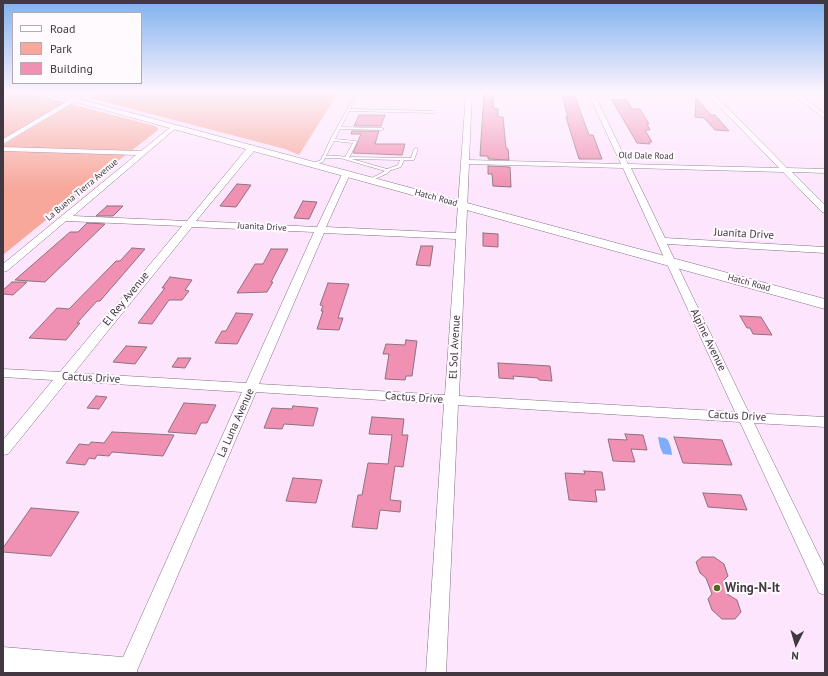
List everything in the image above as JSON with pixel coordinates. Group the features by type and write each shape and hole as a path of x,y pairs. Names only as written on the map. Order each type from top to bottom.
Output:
{"main road":[{"path":"3,663 122,673"}],"street":[{"path":"3,142 32,125"},
{"name":"Hatch Road","path":"165,125 825,304"},
{"name":"El Sol Avenue","path":"436,673 468,125"},
{"name":"Alpine Avenue","path":"606,125 825,588"},
{"path":"741,125 825,210"},
{"name":"La Buena Tierra Avenue","path":"3,269 174,127"},
{"path":"3,149 143,153"},
{"name":"El Rey Avenue","path":"3,450 188,223 251,149"},
{"name":"Old Dale Road","path":"466,162 825,171"},
{"name":"La Luna Avenue","path":"126,673 346,174"},
{"name":"Juanita Drive","path":"63,218 461,236"},
{"name":"Juanita Drive","path":"662,242 825,250"},
{"name":"Cactus Drive","path":"3,373 825,422"}],"lane":[{"path":"312,165 322,160 341,125"},
{"path":"339,128 382,129"},
{"path":"332,140 355,142 347,158"},
{"path":"323,157 414,159 416,149"},
{"path":"340,157 387,170"},
{"path":"371,180 387,172 387,170 400,166 402,159"}],"green space":[{"path":"3,125 29,125 3,139"},
{"path":"37,125 149,125 158,128 158,130 131,151 3,148 3,145"},
{"path":"192,125 318,125 299,155 285,149"},
{"path":"3,150 128,153 3,255"}],"water":[{"path":"658,437 668,440 672,455 663,454"}],"building":[{"path":"355,125 382,125 381,126 354,126"},
{"path":"482,125 504,125 506,148 508,149 509,160 488,159 488,156 480,156"},
{"path":"568,125 585,125 589,135 593,135 602,159 579,159"},
{"path":"626,125 647,125 650,130 645,130 652,142 649,142 650,144 637,143"},
{"path":"710,125 723,125 729,131 715,130"},
{"path":"352,131 379,131 375,144 405,144 402,155 353,153 361,134 351,134"},
{"path":"488,166 510,167 511,187 493,186 492,174 488,174"},
{"path":"237,184 251,185 236,207 220,206"},
{"path":"303,201 317,202 309,219 294,218"},
{"path":"107,206 123,206 113,216 96,216"},
{"path":"87,223 105,224 45,282 15,280 70,232 78,232"},
{"path":"483,233 498,234 498,247 483,246"},
{"path":"421,246 433,246 430,266 416,265"},
{"path":"132,248 145,249 100,301 97,301 77,323 80,323 66,340 29,338 57,308 69,309 116,261 120,261"},
{"path":"271,249 288,249 267,292 237,293 255,264 263,264"},
{"path":"170,277 192,280 185,290 189,291 182,300 169,300 152,324 138,323 165,288 162,288"},
{"path":"12,282 27,282 13,295 3,294 3,290"},
{"path":"328,283 349,284 338,318 343,318 339,330 317,329 323,311 321,311 323,306 320,305"},
{"path":"236,313 253,314 237,344 215,343 222,331 226,331"},
{"path":"740,316 761,317 772,335 753,334 750,328 747,328"},
{"path":"406,340 417,341 412,376 406,376 405,380 385,379 389,354 383,354 386,344 405,345"},
{"path":"126,346 147,347 135,364 113,362"},
{"path":"178,358 191,358 185,368 172,367"},
{"path":"498,363 550,366 552,381 513,376 514,379 499,378"},
{"path":"96,396 107,397 99,409 87,408"},
{"path":"184,403 216,405 207,423 201,423 196,434 168,432"},
{"path":"293,406 318,408 313,426 284,424 282,429 264,428 272,408 292,409"},
{"path":"372,417 404,419 402,435 408,435 403,467 395,466 390,500 401,501 400,512 380,510 377,529 352,527 358,495 362,495 368,463 388,464 392,435 369,434"},
{"path":"112,432 174,435 163,456 112,452 109,456 97,455 95,459 89,458 85,465 66,463 79,444 89,445 91,442 104,443"},
{"path":"625,434 643,435 647,450 631,449 635,462 613,461 608,439 627,440"},
{"path":"674,437 722,440 732,465 683,463"},
{"path":"584,471 602,472 605,490 595,490 597,502 569,500 565,473 585,474"},
{"path":"293,478 322,480 316,503 286,501"},
{"path":"703,493 741,495 747,510 708,507"},
{"path":"31,508 79,512 51,556 3,552 3,548"},
{"name":"Wing-N-It","path":"702,557 714,557 724,564 728,576 723,581 727,594 737,600 741,612 735,619 722,619 712,610 708,599 712,594 706,578 700,573 696,562"}],"place":[{"name":"Wing-N-It","path":"717,588"}]}
